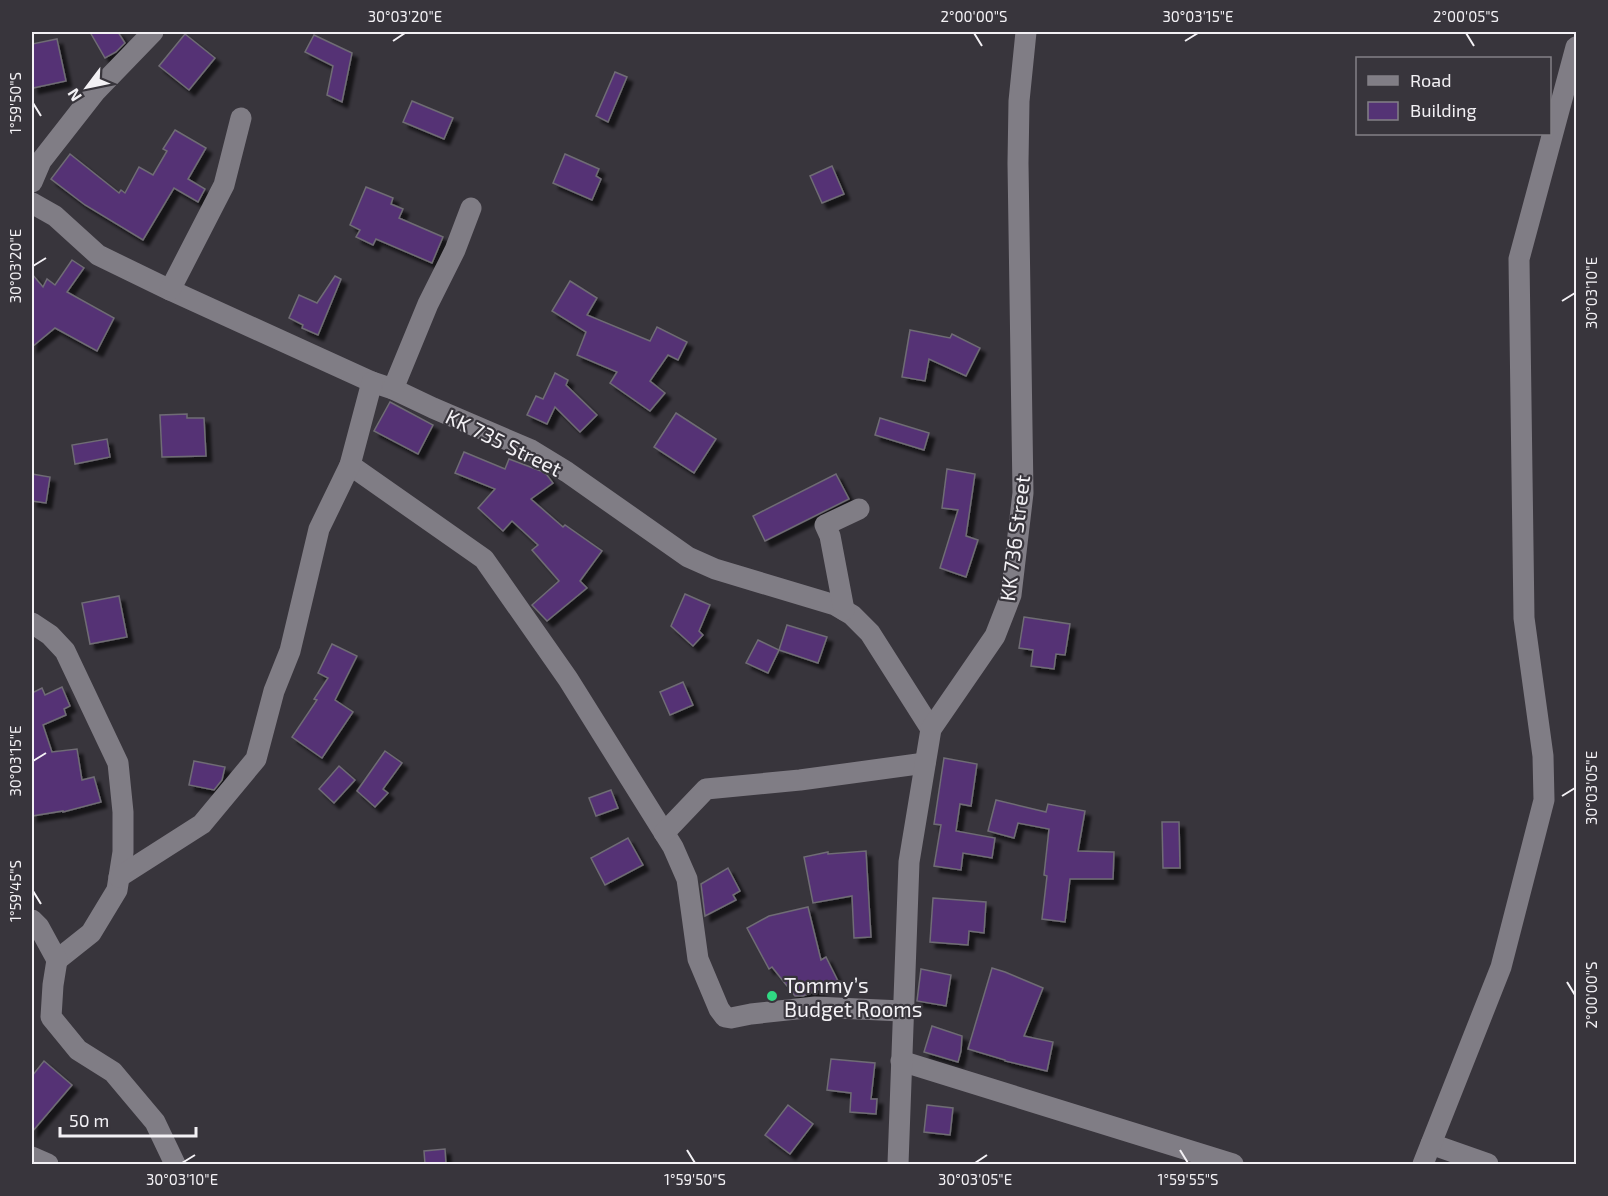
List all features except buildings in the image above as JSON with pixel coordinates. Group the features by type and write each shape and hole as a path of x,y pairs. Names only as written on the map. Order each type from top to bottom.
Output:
{"street":[{"path":"32,196 42,161 95,92 153,32"},
{"name":"KK 736 Street","path":"898,1164 909,862 931,729 994,636 1011,595 1023,493 1018,164 1019,101 1026,32"},
{"path":"1423,1164 1501,967 1544,800 1543,756 1524,618 1519,259 1576,47"},
{"path":"170,290 224,185 241,118"},
{"name":"KK 735 Street","path":"32,196 99,255 372,382 393,389 531,450 567,472 688,557 715,569 805,595 844,610 870,633 931,729"},
{"path":"393,389 428,304 455,250 471,208"},
{"path":"119,877 202,824 256,759 274,691 290,651 319,529 350,465 372,382"},
{"path":"350,465 484,559 568,679 673,847 687,879 698,959 719,1009 725,1017 815,1007 902,1011"},
{"path":"844,610 830,536 825,525 859,509"},
{"path":"32,623 50,635 65,651 118,763 123,812 123,852 117,890 91,933 57,960"},
{"path":"664,833 706,789 800,780 925,763"},
{"path":"32,920 39,927 57,960 51,1017 78,1050 112,1072 148,1113 155,1122 175,1164"},
{"path":"901,1061 1233,1164"},
{"path":"1431,1144 1488,1164"},
{"path":"32,1157 48,1164"}],"place":[{"name":"Tommy’s Budget Rooms","path":"772,996"}]}
